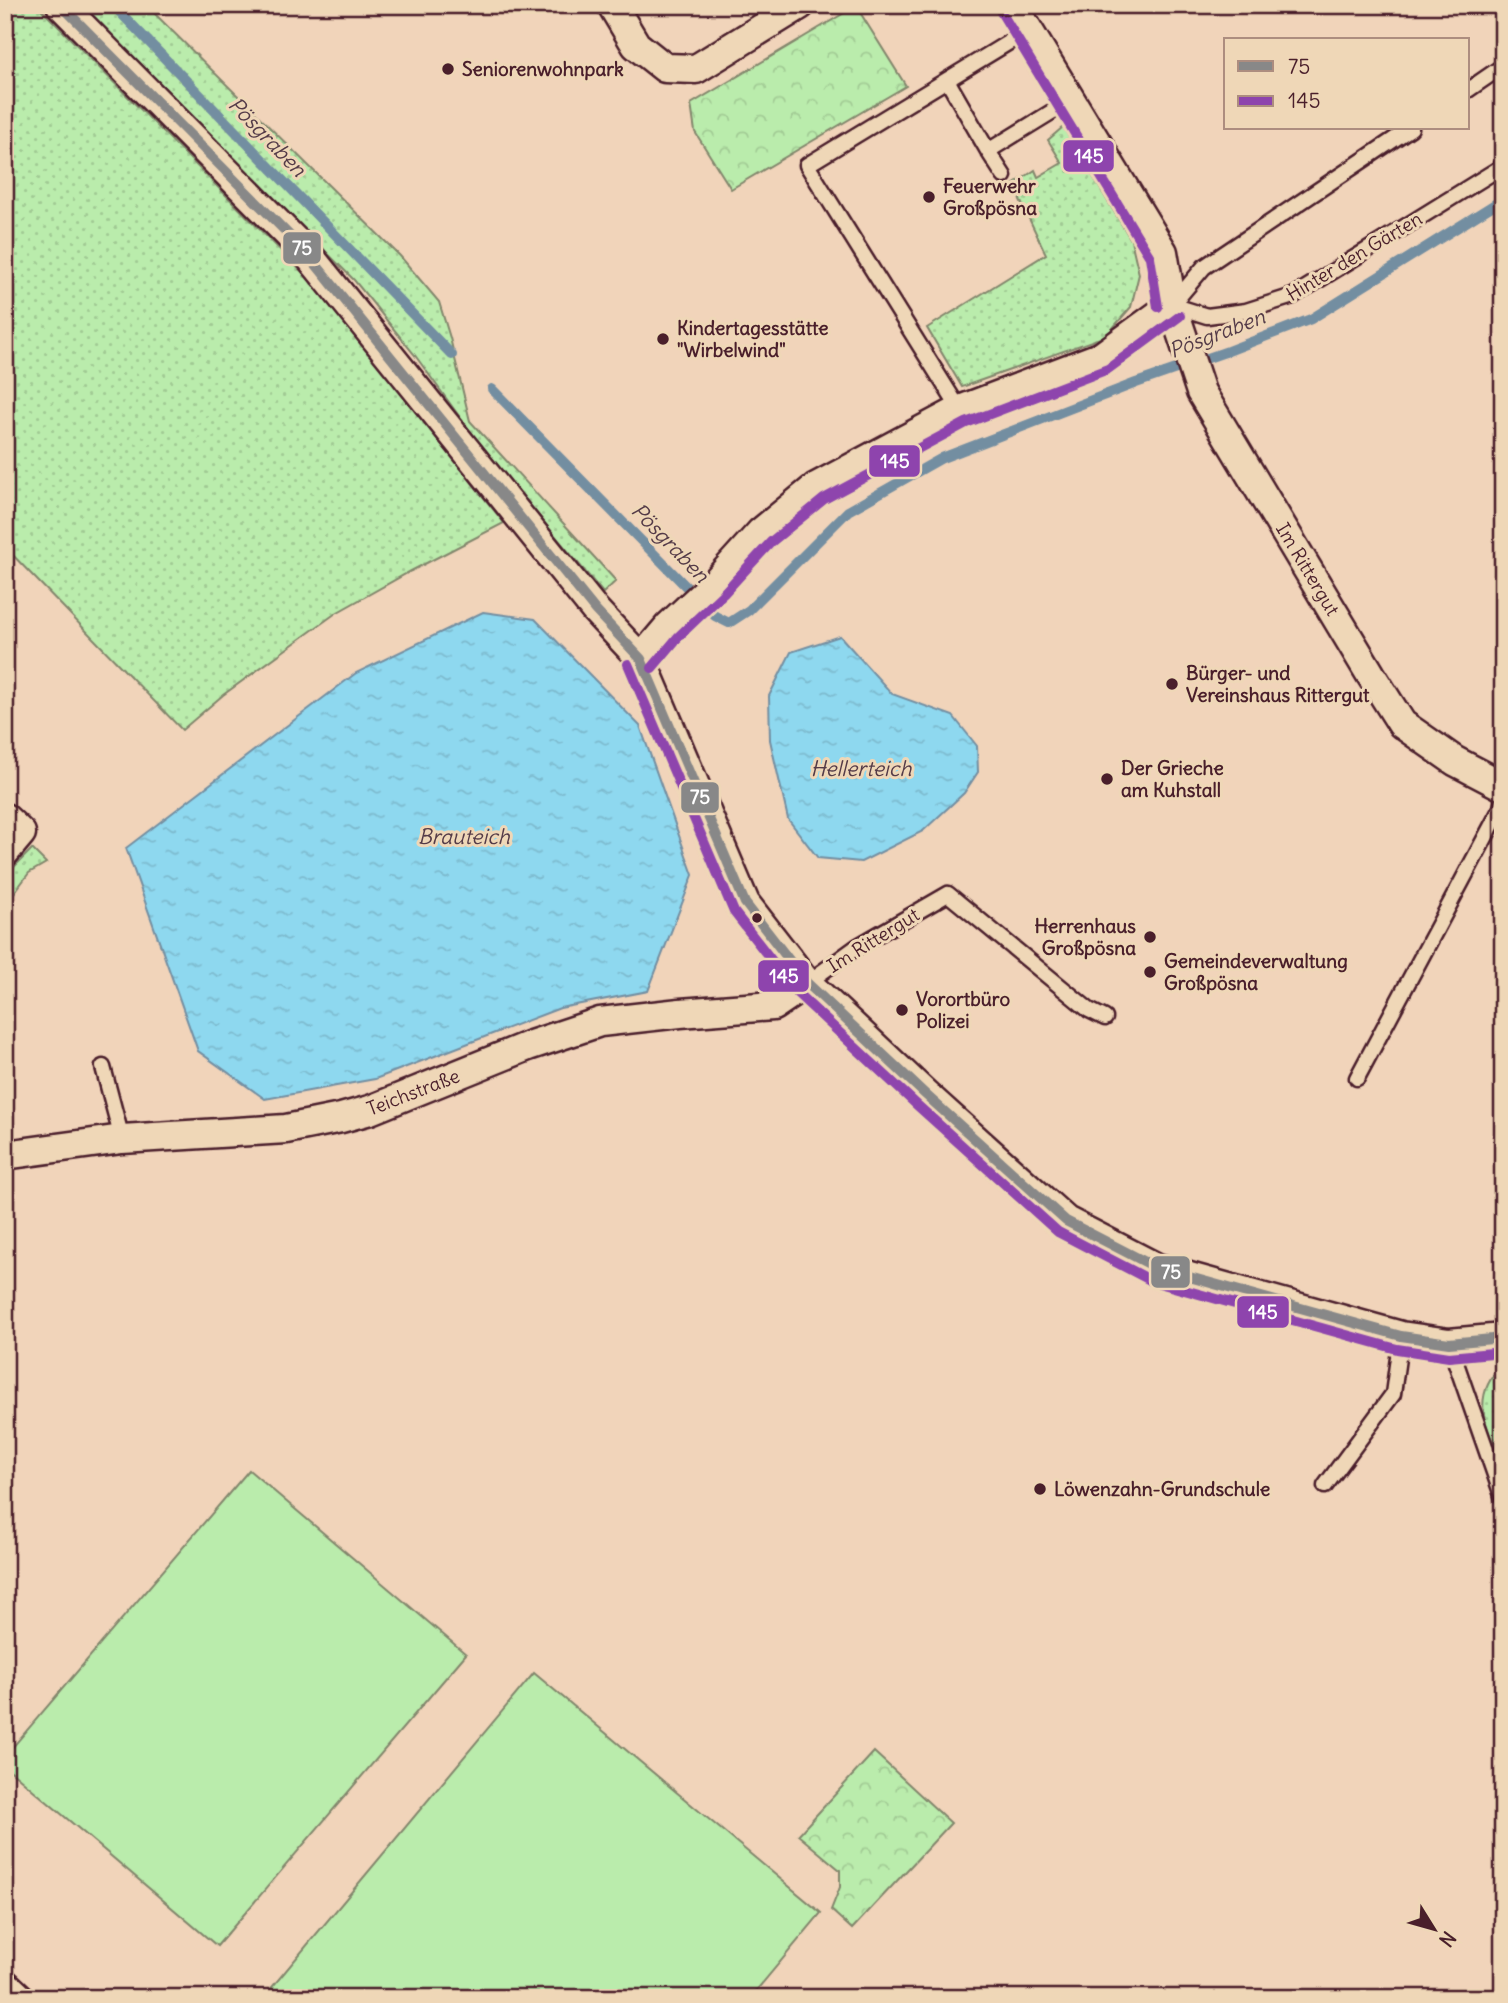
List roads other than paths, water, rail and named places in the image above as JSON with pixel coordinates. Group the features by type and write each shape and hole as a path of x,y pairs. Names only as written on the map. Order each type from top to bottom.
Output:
{"street":[{"path":"61,5 306,252 595,610 641,659 745,903 807,984 926,1095 1066,1221 1157,1268 1401,1336 1449,1343 1503,1338"},
{"path":"612,5 636,45 665,68 696,69 800,5"},
{"name":"Im Rittergut","path":"1013,5 1163,251 1172,305 1201,392 1402,724 1455,761 1503,786"},
{"path":"641,659 669,626 713,585 761,532 816,487 960,410 1101,356 1172,305"},
{"path":"5,818 21,833 5,852"},
{"name":"Teichstraße","path":"5,1154 122,1139 286,1129 341,1118 370,1110 528,1046 600,1022 773,1006 807,984"},
{"path":"5,1984 20,1998"}],"lane":[{"path":"960,410 807,165 1029,30"},
{"path":"1470,89 1503,66"},
{"path":"947,80 1004,176"},
{"path":"988,151 1071,100"},
{"path":"1172,305 1204,267 1408,130"},
{"name":"Hinter den Gärten","path":"1172,305 1207,316 1246,311 1293,296 1503,166"},
{"path":"1357,1079 1503,800"},
{"name":"Im Rittergut","path":"807,984 858,946 948,894 1089,1010 1105,1018"},
{"path":"103,1067 122,1139"},
{"path":"1325,1486 1393,1394 1401,1336"},
{"path":"1449,1343 1503,1498"}],"water":[{"name":"Brauteich","path":"483,612 535,619 640,726 693,875 648,991 560,1008 375,1079 265,1099 198,1051 126,848 356,673"},
{"name":"Hellerteich","path":"840,636 892,694 953,716 977,746 978,772 964,793 923,831 861,862 818,858 788,819 770,740 769,696 791,652"}],"waterway":[{"name":"Pösgraben","path":"113,5 452,355"},
{"name":"Pösgraben","path":"492,389 715,616 729,623 749,610 848,511 942,458 1311,319 1503,199"}],"place":[{"name":"Seniorenwohnpark","path":"448,69"},
{"name":"Feuerwehr Großpösna","path":"929,197"},
{"name":"Kindertagesstätte \"Wirbelwind\"","path":"663,339"},
{"name":"Bürger- und Vereinshaus Rittergut","path":"1172,684"},
{"name":"Der Grieche am Kuhstall","path":"1107,779"},
{"name":"Herrenhaus Großpösna","path":"1150,937"},
{"name":"Gemeindeverwaltung Großpösna","path":"1150,972"},
{"name":"Vorortbüro Polizei","path":"902,1010"},
{"name":"Löwenzahn-Grundschule","path":"1040,1489"}]}
